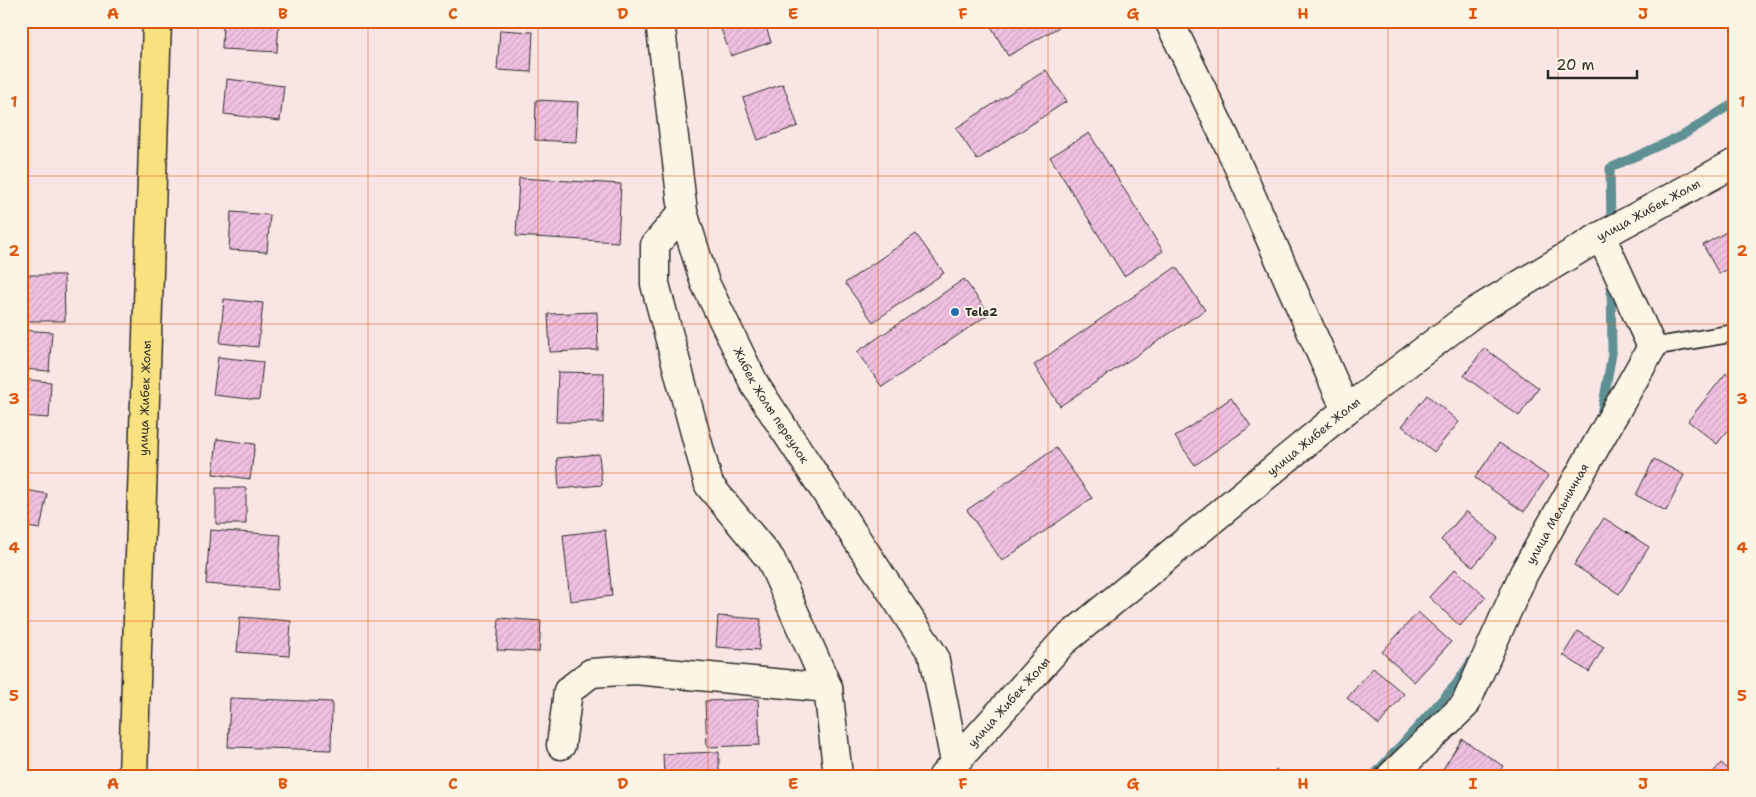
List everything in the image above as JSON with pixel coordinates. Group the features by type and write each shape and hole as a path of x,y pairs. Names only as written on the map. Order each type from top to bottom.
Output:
{"main road":[{"name":"улица Жибек Жолы","path":"133,776 158,21"}],"street":[{"name":"Жибек Жолы переулок","path":"660,21 684,212 705,283 755,385 934,656 949,769"},
{"path":"1169,21 1231,150 1346,410"},
{"name":"улица Жибек Жолы","path":"949,769 1063,642 1346,410 1476,311 1601,236 1735,163"},
{"path":"684,212 655,245 655,284 709,485 771,560 828,688 838,776"},
{"path":"1601,236 1652,347"},
{"name":"улица Мельничная","path":"1391,776 1466,705 1524,573 1652,347"},
{"path":"560,745 568,691 591,674 635,670 828,688"}],"lane":[{"path":"1652,347 1735,333"}],"building":[{"path":"223,21 279,21 277,52 222,49"},
{"path":"718,21 764,21 771,42 731,56"},
{"path":"988,21 1056,21 1059,27 1008,56"},
{"path":"500,30 533,32 531,72 497,70"},
{"path":"1046,70 1067,101 977,160 956,128"},
{"path":"227,79 284,86 280,121 224,114"},
{"path":"783,84 798,126 758,140 743,98"},
{"path":"536,100 578,102 576,142 535,140"},
{"path":"1089,133 1163,251 1124,276 1050,157"},
{"path":"519,178 621,184 618,242 516,236"},
{"path":"231,212 270,215 267,252 229,250"},
{"path":"1735,227 1735,265 1719,274 1703,245"},
{"path":"916,234 944,273 873,322 845,283"},
{"path":"1176,267 1205,310 1060,406 1034,365"},
{"path":"21,275 64,275 65,321 21,321"},
{"path":"964,279 989,314 882,387 857,352"},
{"path":"224,299 263,303 258,347 220,343"},
{"path":"597,312 598,350 550,352 548,314"},
{"path":"21,330 52,332 49,371 21,369"},
{"path":"1484,348 1539,388 1519,416 1464,376"},
{"path":"218,357 263,362 259,400 213,395"},
{"path":"558,372 604,373 603,423 556,422"},
{"path":"1726,373 1735,380 1735,422 1717,444 1688,421"},
{"path":"21,379 51,382 49,418 21,416"},
{"path":"1427,395 1459,422 1434,452 1402,426"},
{"path":"1231,398 1251,426 1195,465 1175,437"},
{"path":"217,439 255,444 250,479 213,474"},
{"path":"1499,443 1548,476 1524,512 1475,478"},
{"path":"1056,448 1092,498 1002,561 967,510"},
{"path":"599,454 602,485 559,489 557,458"},
{"path":"1654,459 1684,475 1666,511 1636,495"},
{"path":"216,488 246,488 246,524 216,524"},
{"path":"21,489 47,494 40,529 21,526"},
{"path":"1466,511 1498,538 1473,567 1441,540"},
{"path":"1604,518 1649,547 1619,594 1574,565"},
{"path":"210,530 281,535 277,590 206,584"},
{"path":"605,530 612,596 570,601 563,535"},
{"path":"21,537 24,538 21,577"},
{"path":"1455,569 1486,597 1460,626 1429,597"},
{"path":"1418,612 1451,642 1414,682 1382,652"},
{"path":"718,616 761,619 759,650 716,647"},
{"path":"240,617 291,621 289,656 237,652"},
{"path":"499,618 541,621 539,652 497,650"},
{"path":"1578,631 1604,647 1589,672 1563,655"},
{"path":"1373,668 1404,694 1379,725 1347,698"},
{"path":"230,698 332,702 331,750 228,747"},
{"path":"758,699 760,745 707,747 705,701"},
{"path":"1462,739 1503,766 1497,776 1439,775"},
{"path":"719,752 719,776 664,776 663,754"},
{"path":"1721,763 1735,775 1735,776 1710,776"},
{"path":"1276,769 1283,776 1270,776"}],"waterway":[{"path":"1611,226 1610,168 1685,134 1735,102"},
{"path":"1601,415 1612,354 1611,279"},
{"path":"1373,776 1456,684 1472,660"}],"place":[{"name":"Tele2","path":"955,312"}]}
